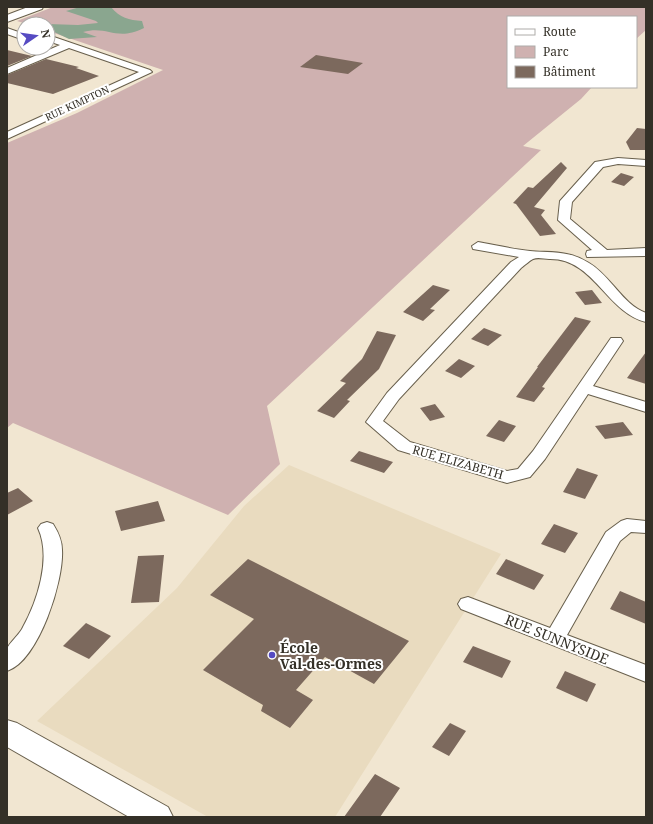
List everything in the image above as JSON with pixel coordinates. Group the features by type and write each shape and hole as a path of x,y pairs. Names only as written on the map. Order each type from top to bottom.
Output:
{"main road":[{"path":"13,11 36,7"},
{"path":"7,732 157,817"}],"street":[{"path":"56,41 142,74"},
{"path":"7,71 68,45"},
{"path":"58,48 142,74"},
{"name":"RUE KIMPTON","path":"7,136 142,74"},
{"path":"602,252 564,220 566,201 599,164 618,161 646,163"},
{"path":"478,246 532,255 558,254 570,257 605,282 626,308 634,314 646,318"},
{"path":"570,257 602,252 646,252"},
{"name":"RUE ELIZABETH","path":"532,255 511,271 393,396 374,422 404,446 507,477 524,473 539,455 616,341"},
{"path":"583,388 646,407"},
{"path":"555,638 613,537 627,525 646,528"},
{"path":"7,663 31,632 44,601 53,555 53,541 47,528"},
{"name":"RUE SUNNYSIDE","path":"468,604 646,674"}],"shaded area":[{"path":"80,7 111,7 125,18 142,21 144,28 126,34 92,30 83,32 97,37 69,39 56,33 56,24 78,25 98,23 66,11"},
{"name":"École Val-des-Ormes","path":"289,465 501,554 335,817 208,817 37,721 177,588 244,506"}],"green space":[{"path":"53,7 646,7 646,30 637,38 637,16 507,16 507,88 591,88 581,99 523,146 541,150 267,406 280,464 228,515 13,423 7,428 7,143 77,113 163,70 56,34 56,16 30,16"}],"building":[{"path":"7,50 16,52 16,56 32,56 7,66"},
{"path":"316,55 363,63 348,74 300,67"},
{"path":"46,59 79,67 76,68 99,76 53,94 7,83 7,75"},
{"path":"637,128 646,129 646,150 630,150 626,142"},
{"path":"561,162 567,168 534,207 545,210 541,215 556,234 540,236 516,204 513,203 528,187 533,188"},
{"path":"621,173 634,177 624,186 611,182"},
{"path":"433,285 450,290 430,309 435,310 423,321 403,312"},
{"path":"592,290 602,303 585,305 575,292"},
{"path":"575,317 591,321 542,387 545,388 534,402 516,397 537,367"},
{"path":"484,328 502,335 488,346 471,339"},
{"path":"377,331 396,335 379,369 347,400 350,401 334,418 317,411 346,383 340,381 362,359"},
{"path":"646,352 646,384 627,378"},
{"path":"459,359 475,366 461,378 445,371"},
{"path":"435,404 445,417 430,421 420,408"},
{"path":"499,420 516,426 504,442 486,436"},
{"path":"623,422 633,435 605,439 595,426"},
{"path":"359,451 393,462 384,473 350,461"},
{"path":"577,468 598,475 585,499 563,492"},
{"path":"18,488 33,501 7,515 7,493"},
{"path":"158,501 165,521 121,531 115,511"},
{"path":"554,524 578,533 565,553 541,544"},
{"path":"164,555 159,602 131,603 138,556"},
{"name":"École Val-des-Ormes","path":"248,559 409,641 374,684 325,657 296,690 313,700 290,728 261,711 263,705 203,670 254,619 210,595"},
{"path":"506,559 544,575 534,590 496,574"},
{"path":"620,591 646,602 646,624 610,609"},
{"path":"86,623 111,636 89,659 63,646"},
{"path":"473,646 511,661 502,678 463,662"},
{"path":"565,671 596,684 587,702 556,688"},
{"path":"450,723 466,731 449,756 432,747"},
{"path":"375,774 400,788 380,817 344,817"}],"place":[{"name":"École Val-des-Ormes","path":"272,655"}]}
